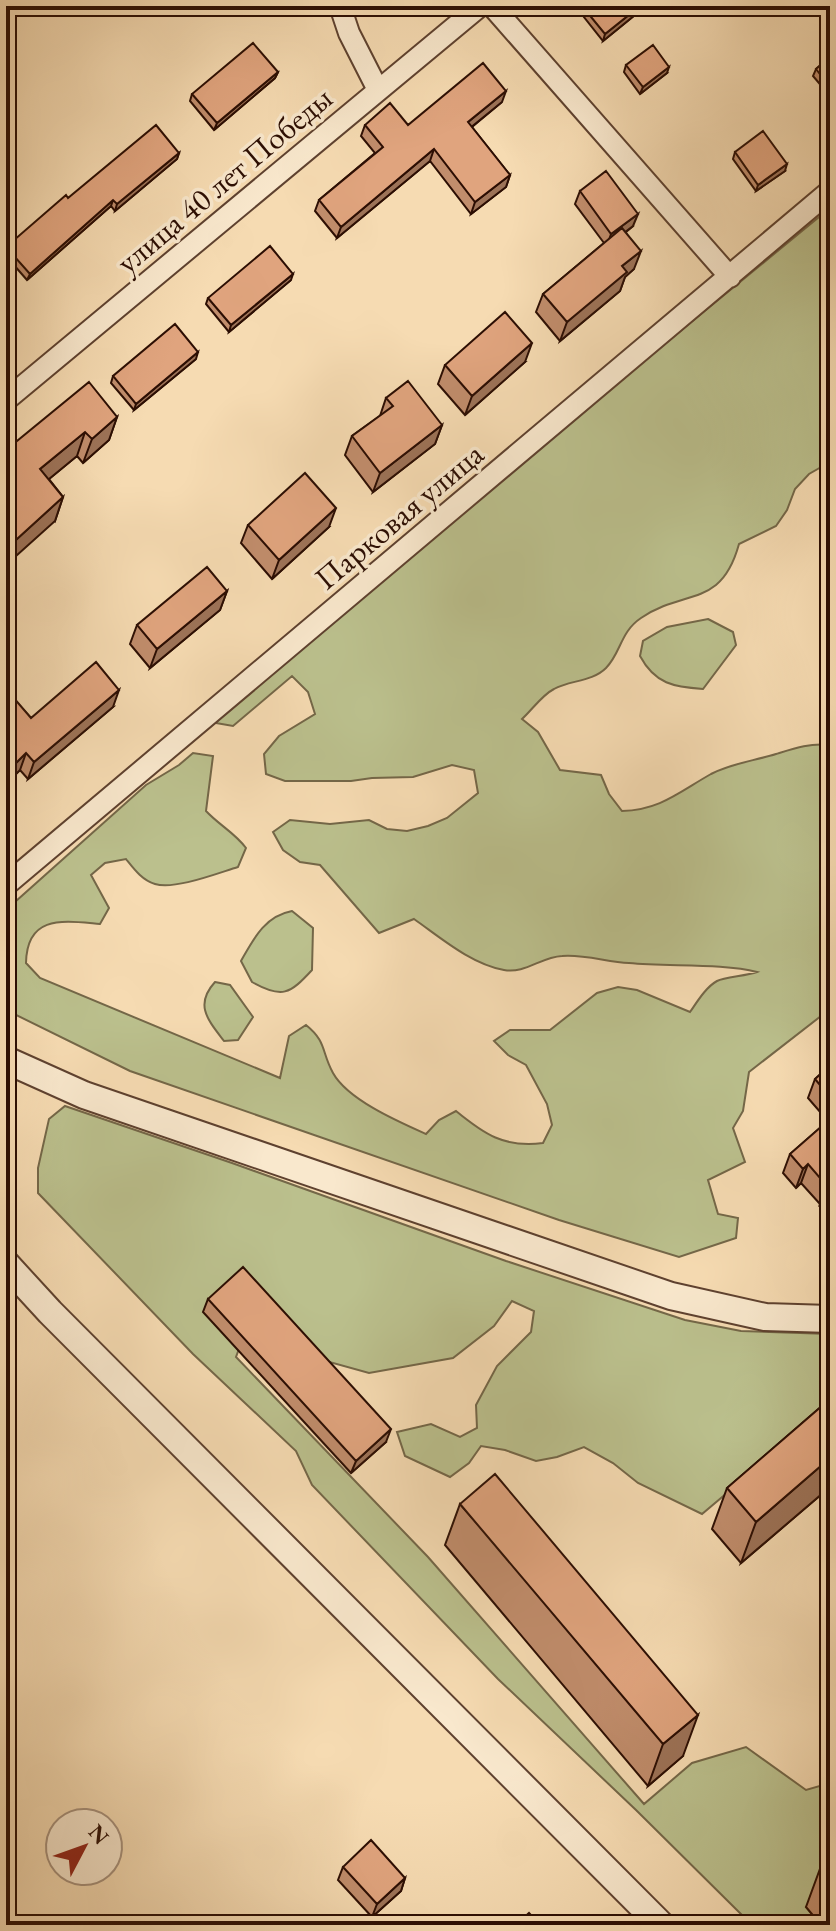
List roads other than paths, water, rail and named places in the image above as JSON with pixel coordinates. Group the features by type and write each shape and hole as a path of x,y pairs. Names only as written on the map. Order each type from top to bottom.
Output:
{"street":[{"path":"340,6 349,33 378,90"},
{"name":"улица 40 лет Победы","path":"6,400 480,6"},
{"path":"492,6 730,277"},
{"name":"Парковая улица","path":"6,885 830,191"},
{"path":"6,1060 84,1095 671,1296 765,1317 830,1319"},
{"path":"6,1264 50,1312 661,1925"}]}
